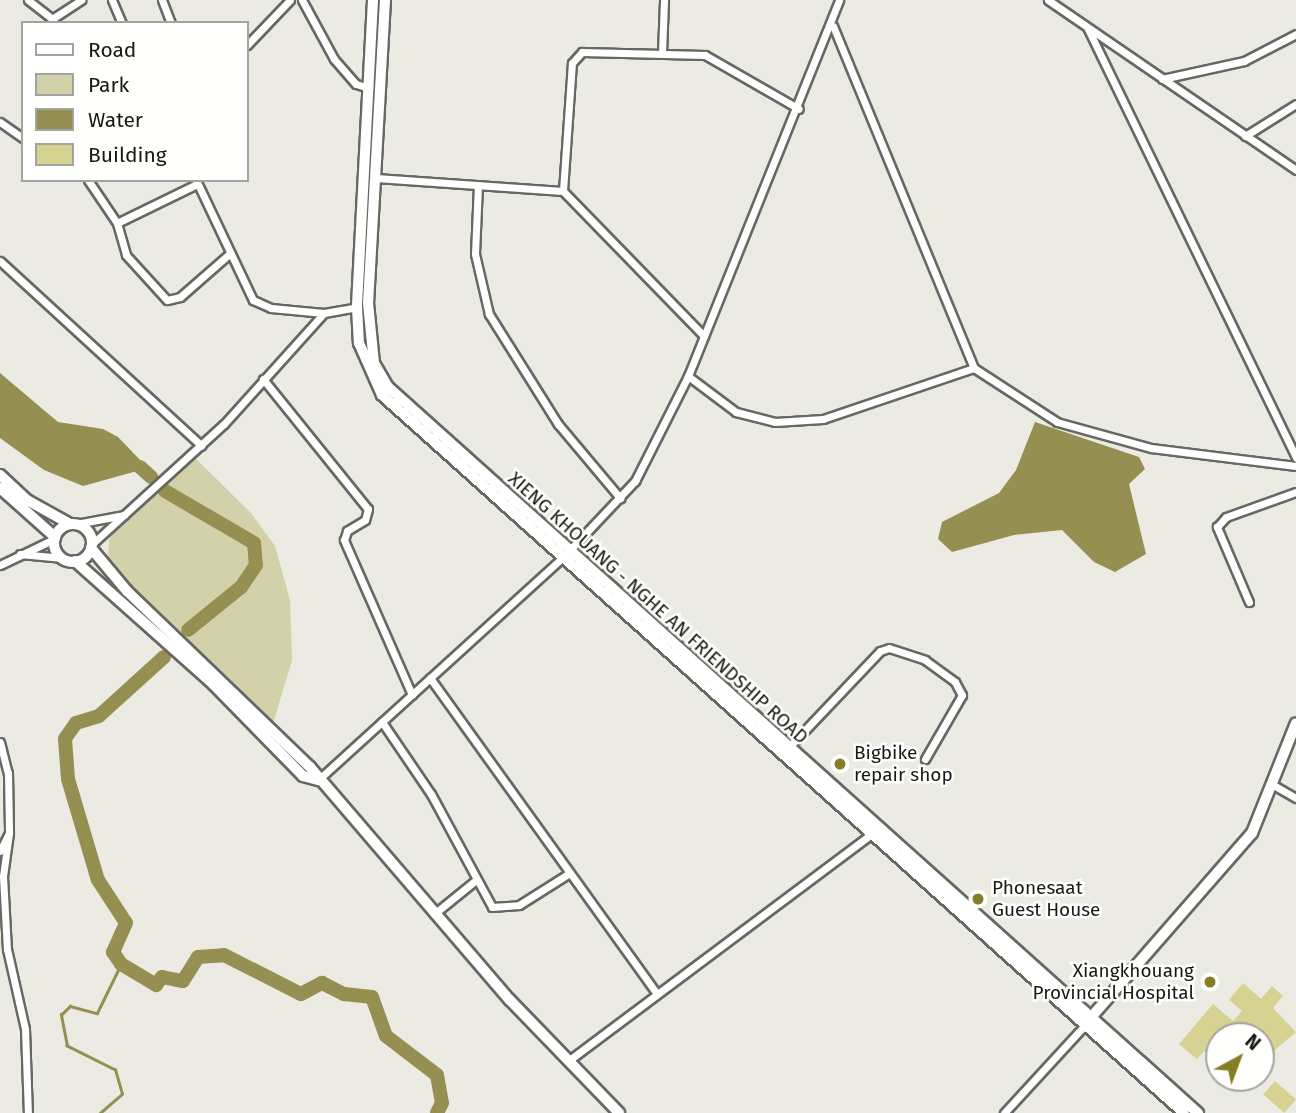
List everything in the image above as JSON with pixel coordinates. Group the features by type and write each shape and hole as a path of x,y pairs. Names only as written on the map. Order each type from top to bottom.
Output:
{"street":[{"path":"29,0 52,19 80,0"},
{"path":"112,0 121,21"},
{"path":"162,0 170,21"},
{"path":"248,44 290,0"},
{"path":"302,0 334,59 356,84 369,88"},
{"name":"XIENG KHOUANG - NGHE AN FRIENDSHIP ROAD","path":"373,0 357,307 359,343 382,395 1088,1021 1198,1113"},
{"name":"XIENG KHOUANG - NGHE AN FRIENDSHIP ROAD","path":"385,0 368,303 374,363 407,408 564,556 789,747 874,831"},
{"path":"662,53 664,0"},
{"path":"318,780 564,556 635,481 688,376 833,25 839,0"},
{"path":"1048,0 1296,170"},
{"path":"833,25 974,368 1057,422 1151,448 1296,466"},
{"path":"1088,29 1296,458"},
{"path":"1162,79 1244,61 1296,34"},
{"path":"564,191 576,55 705,55 799,109"},
{"path":"1245,136 1296,104"},
{"path":"0,122 21,134"},
{"path":"364,177 564,191 704,337"},
{"path":"89,182 117,223 126,255 167,300 180,297 228,255"},
{"path":"117,223 197,182 246,292 261,306 324,313 357,307"},
{"path":"478,185 475,254 489,314 558,424 620,498"},
{"path":"0,261 201,445"},
{"path":"75,562 201,445 324,313"},
{"path":"688,376 737,412 775,422 822,419 974,368"},
{"path":"262,379 368,509 365,520 347,531 344,540 412,695"},
{"path":"0,475 27,500 89,533 92,546 127,591 263,718 434,914 619,1113"},
{"path":"0,488 55,538 63,558"},
{"path":"1249,602 1217,527 1226,517 1296,492"},
{"path":"0,565 15,554 55,538 73,524 124,514"},
{"path":"15,554 63,558 75,562 213,684 303,776 318,780"},
{"path":"789,747 880,651 889,648 926,660 955,682 962,695 925,759"},
{"path":"430,678 568,874 657,993"},
{"path":"382,722 427,787 486,901 500,910 519,905 568,874"},
{"path":"1004,1113 1216,880 1252,834 1275,786 1296,723"},
{"path":"0,742 8,773 9,833 3,876 7,949 24,1029 28,1113"},
{"path":"1275,786 1296,798"},
{"path":"568,1061 874,831"},
{"path":"0,851 9,833"},
{"path":"434,914 476,880"},
{"name":"XIENG KHOUANG - NGHE AN FRIENDSHIP ROAD","path":"1088,1021 1184,1113"}],"green space":[{"path":"191,454 251,513 275,546 290,600 292,660 272,727 127,591 108,559 109,540 124,514"}],"water":[{"path":"0,373 58,422 103,429 118,437 142,462 137,471 83,486 44,470 0,438"},
{"path":"1035,422 1139,457 1145,469 1129,484 1146,554 1115,572 1094,562 1062,530 1014,535 952,552 938,539 942,522 999,493 1016,470"}],"building":[{"path":"1243,983 1261,999 1272,986 1283,996 1273,1008 1296,1032 1275,1050 1275,1022 1205,1022 1205,1052 1197,1059 1179,1044 1213,1004 1233,1021 1242,1011 1229,1000"},
{"path":"1275,1081 1296,1100 1284,1113 1263,1095 1275,1092"}],"waterway":[{"path":"140,467 151,477"},
{"path":"165,491 254,543 256,565 241,587 188,630"},
{"path":"164,657 99,716 76,723 65,739 68,779 98,880 126,923 113,952 121,964 156,985 162,977 183,981 198,957 224,955 301,994 322,983 344,994 372,997 386,1036 437,1075 442,1103 437,1113"},
{"path":"100,1113 122,1094 115,1070 67,1046 61,1015 70,1006 97,1013 121,964"}],"place":[{"name":"Bigbike repair shop","path":"840,764"},
{"name":"Phonesaat Guest House","path":"978,899"},
{"name":"Xiangkhouang Provincial Hospital","path":"1210,982"}]}
